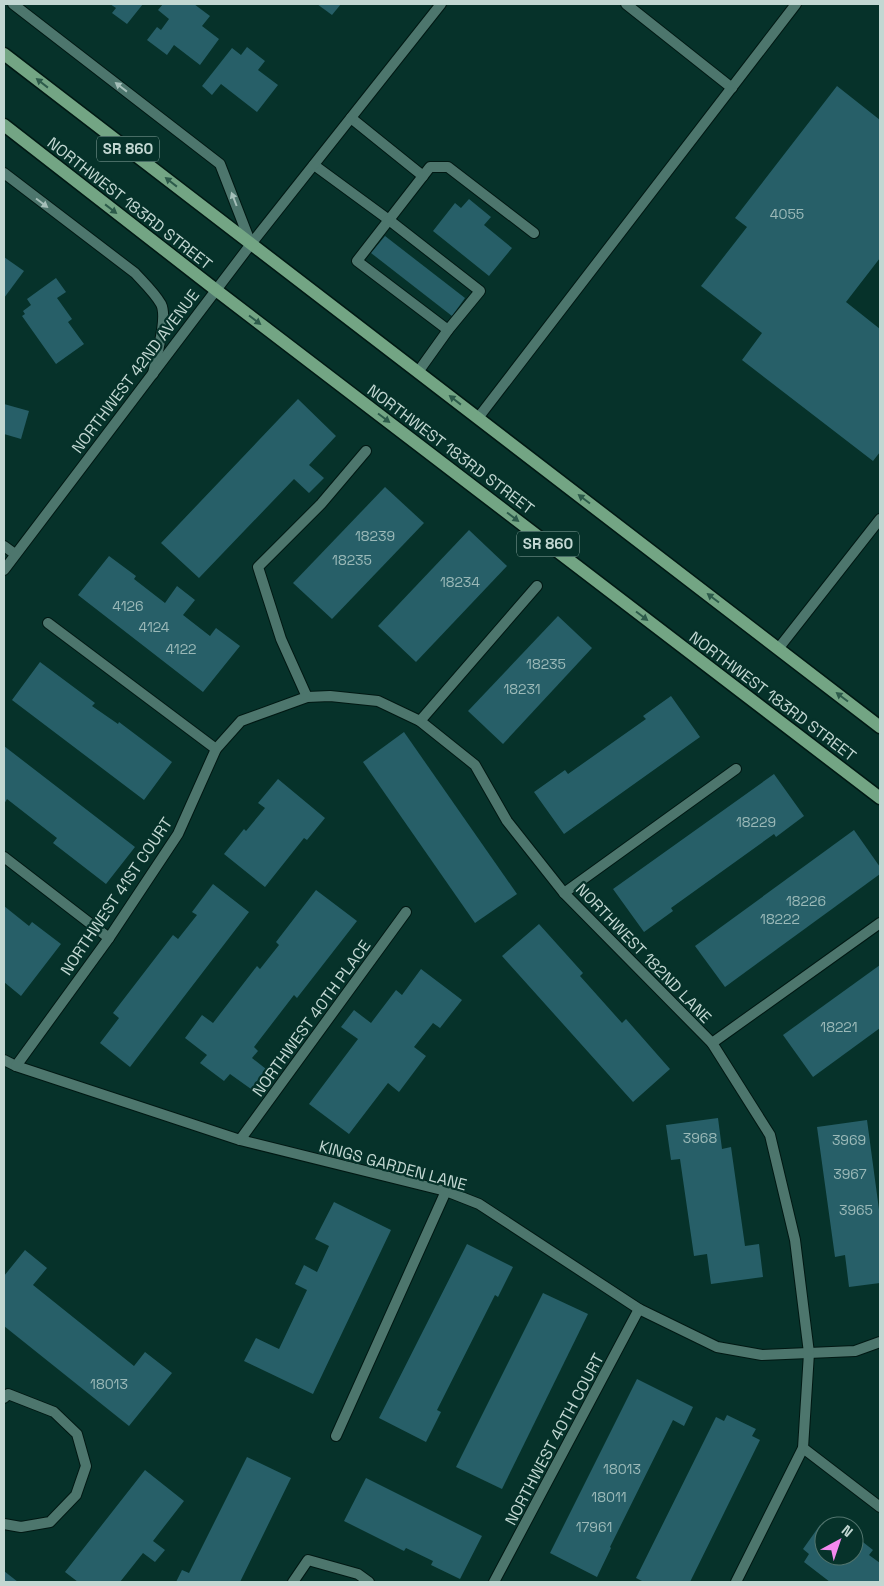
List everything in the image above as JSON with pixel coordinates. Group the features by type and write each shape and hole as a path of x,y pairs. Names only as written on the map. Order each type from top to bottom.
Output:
{"main road":[{"name":"SR 860","path":"4,54 880,727"},
{"name":"NORTHWEST 183RD STREET","path":"4,125 216,290 880,798"}],"street":[{"path":"13,4 220,164 251,244"},
{"name":"NORTHWEST 42ND AVENUE","path":"4,570 251,244 441,4"},
{"path":"626,4 732,88"},
{"path":"478,418 796,4"},
{"path":"351,118 423,176"},
{"path":"314,165 389,220 480,291 448,330 418,372"},
{"path":"448,330 357,260 430,167 448,167 534,233"},
{"path":"4,173 135,273 151,290 162,305 163,321 153,374"},
{"path":"308,697 281,639 258,567 321,504 366,451"},
{"path":"778,648 880,519"},
{"path":"4,546 15,554"},
{"path":"420,721 537,586"},
{"path":"48,623 216,749"},
{"name":"NORTHWEST 182ND LANE","path":"308,697 330,696 378,701 420,721 475,765 508,820 564,892 712,1043 770,1135 795,1240 809,1353 803,1448"},
{"name":"NORTHWEST 41ST COURT","path":"16,1066 109,938 178,834 216,749 241,721 308,697"},
{"path":"564,892 736,769"},
{"path":"4,857 109,938"},
{"name":"NORTHWEST 40TH PLACE","path":"240,1140 406,912"},
{"path":"712,1043 880,923"},
{"name":"KINGS GARDEN LANE","path":"4,1060 16,1066 240,1140 446,1191 479,1204 639,1309 717,1347 762,1355 855,1351 880,1342"},
{"path":"336,1436 446,1191"},
{"name":"NORTHWEST 40TH COURT","path":"494,1582 639,1309"},
{"path":"4,1398 8,1394 54,1412 77,1434 86,1466 76,1494 50,1522 21,1527 4,1524"},
{"path":"736,1582 803,1448 880,1507"},
{"path":"293,1582 308,1560 358,1574 369,1582"}],"building":[{"path":"110,4 143,4 127,24 112,13 116,8"},
{"path":"163,4 194,4 210,16 202,26 219,39 200,65 174,45 167,55 147,40 157,27 161,30 169,19 158,10"},
{"path":"317,4 341,4 332,15"},
{"path":"247,47 265,61 258,70 278,85 257,112 221,84 212,95 202,86 232,48 241,55"},
{"path":"837,86 880,120 880,258 846,302 880,329 880,452 873,461 742,360 762,333 701,286 747,227 735,218"},
{"path":"469,199 491,217 484,225 512,248 489,276 433,231 455,203 461,208"},
{"path":"385,236 465,298 452,316 371,253"},
{"path":"4,257 24,271 4,298"},
{"path":"56,278 66,292 57,298 72,319 68,322 84,344 56,364 22,316 25,314 23,311 31,305 27,299"},
{"path":"298,399 336,436 309,465 324,478 309,493 294,479 199,578 161,543"},
{"path":"4,404 29,411 21,439 4,434"},
{"path":"385,487 424,523 332,619 293,583"},
{"path":"469,530 507,566 416,662 378,626"},
{"path":"109,556 136,576 134,579 165,603 177,586 195,600 183,615 210,636 216,628 240,646 203,692 78,595"},
{"path":"558,616 592,648 503,744 468,711"},
{"path":"40,662 95,703 92,706 118,724 119,722 172,762 144,800 12,700"},
{"path":"671,696 700,737 564,834 534,792 565,770 568,774 646,719 643,716"},
{"path":"404,732 517,894 475,923 363,762"},
{"path":"4,746 135,847 106,884 53,843 57,838 7,799 4,804"},
{"path":"774,774 804,816 776,837 774,834 671,908 673,911 644,932 613,889"},
{"path":"278,779 325,818 307,840 304,838 265,887 224,854 244,829 246,831 265,808 258,803"},
{"path":"854,830 880,867 880,874 725,987 695,946"},
{"path":"213,884 249,912 130,1067 100,1043 119,1018 113,1013 173,935 178,939 197,915 192,912"},
{"path":"316,890 357,921 297,998 294,995 254,1047 258,1051 252,1058 266,1069 251,1089 230,1074 224,1081 200,1063 207,1055 185,1038 202,1015 213,1023 257,966 260,969 279,945 276,942"},
{"path":"4,906 29,926 32,922 61,944 21,996 4,982"},
{"path":"539,924 583,973 580,976 622,1023 626,1019 670,1069 633,1102 502,956"},
{"path":"880,965 880,1028 813,1077 783,1035"},
{"path":"421,969 462,1000 440,1028 433,1023 414,1047 426,1056 399,1092 388,1083 349,1134 309,1104 358,1039 341,1027 354,1010 371,1023 396,990 402,995"},
{"path":"718,1118 722,1149 731,1147 745,1246 759,1244 763,1277 711,1284 707,1254 694,1256 680,1159 671,1160 666,1125"},
{"path":"867,1120 880,1217 880,1283 849,1287 845,1255 835,1257 817,1127"},
{"path":"334,1202 391,1230 313,1394 244,1361 256,1338 279,1349 307,1290 295,1284 304,1265 317,1272 329,1246 315,1239"},
{"path":"467,1244 513,1267 498,1297 495,1295 437,1410 441,1412 426,1442 379,1418"},
{"path":"25,1250 47,1268 33,1285 134,1366 145,1352 172,1373 129,1426 4,1326 4,1276"},
{"path":"543,1293 588,1314 502,1489 456,1467"},
{"path":"637,1379 693,1407 684,1426 673,1420 597,1577 550,1553"},
{"path":"727,1415 756,1429 752,1436 760,1440 690,1582 644,1582 636,1578 716,1417 724,1421"},
{"path":"247,1457 291,1478 240,1582 176,1582 182,1570 189,1573"},
{"path":"145,1470 184,1501 153,1541 165,1550 155,1562 143,1553 120,1582 78,1582 65,1572"},
{"path":"366,1478 482,1536 460,1579 431,1565 433,1561 406,1548 404,1551 344,1521"},
{"path":"814,1533 814,1566 864,1566 864,1543 873,1550 869,1555 880,1563 880,1582 830,1582 804,1562 809,1554 803,1549"},
{"path":"4,1571 18,1582 4,1582"}]}
